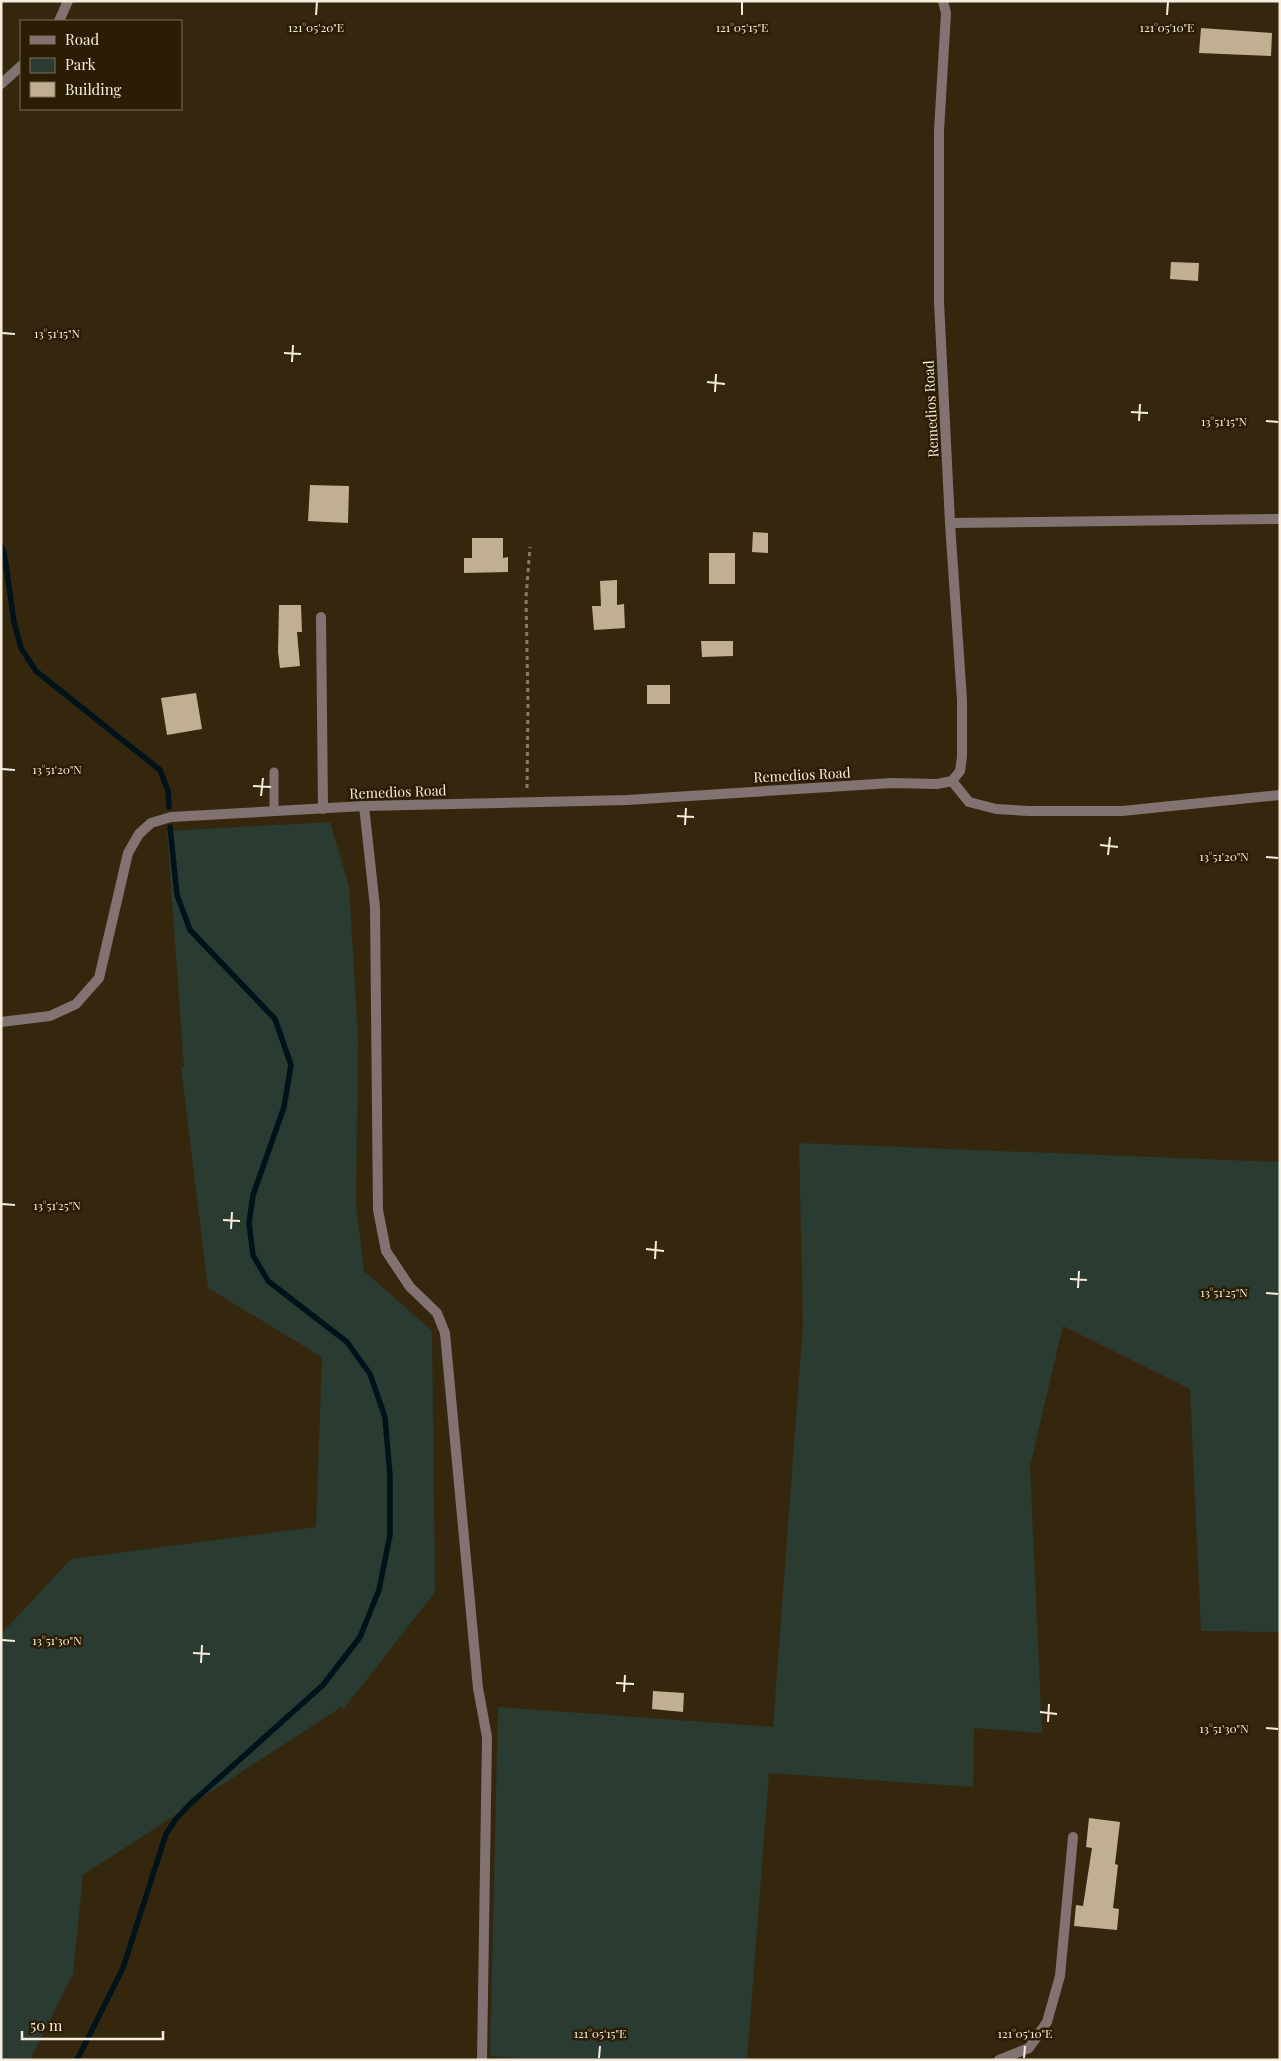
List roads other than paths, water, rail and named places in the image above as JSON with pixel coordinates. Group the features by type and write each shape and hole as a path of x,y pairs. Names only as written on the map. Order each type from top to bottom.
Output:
{"street":[{"path":"59,20 68,1"},
{"name":"Remedios Road","path":"1,1022 50,1016 76,1004 99,978 128,852 139,834 152,823 171,817 364,806 627,800 882,784 937,784 952,781 960,770 962,757 962,700 950,523 939,302 939,131 946,13 943,1"},
{"path":"1,84 20,67"},
{"path":"950,523 1280,519"},
{"path":"321,617 323,809"},
{"path":"952,781 969,802 996,809 1028,811 1122,811 1280,795"},
{"path":"364,806 376,907 378,1210 386,1251 410,1287 436,1313 445,1333 477,1679 487,1737 482,2060"},
{"path":"999,2060 1029,2048 1047,2022 1060,1976 1073,1837"}],"lane":[{"path":"274,772 274,811"}],"waterway":[{"path":"1,546 4,552 14,622 21,648 36,671 160,770 168,791 169,807"},
{"path":"77,2060 123,1968 166,1834 189,1805 323,1685 360,1637 379,1590 390,1535 390,1476 385,1417 370,1374 347,1342 268,1281 253,1255 249,1223 253,1195 284,1107 291,1065 275,1019 190,930 177,895 170,827"}]}
